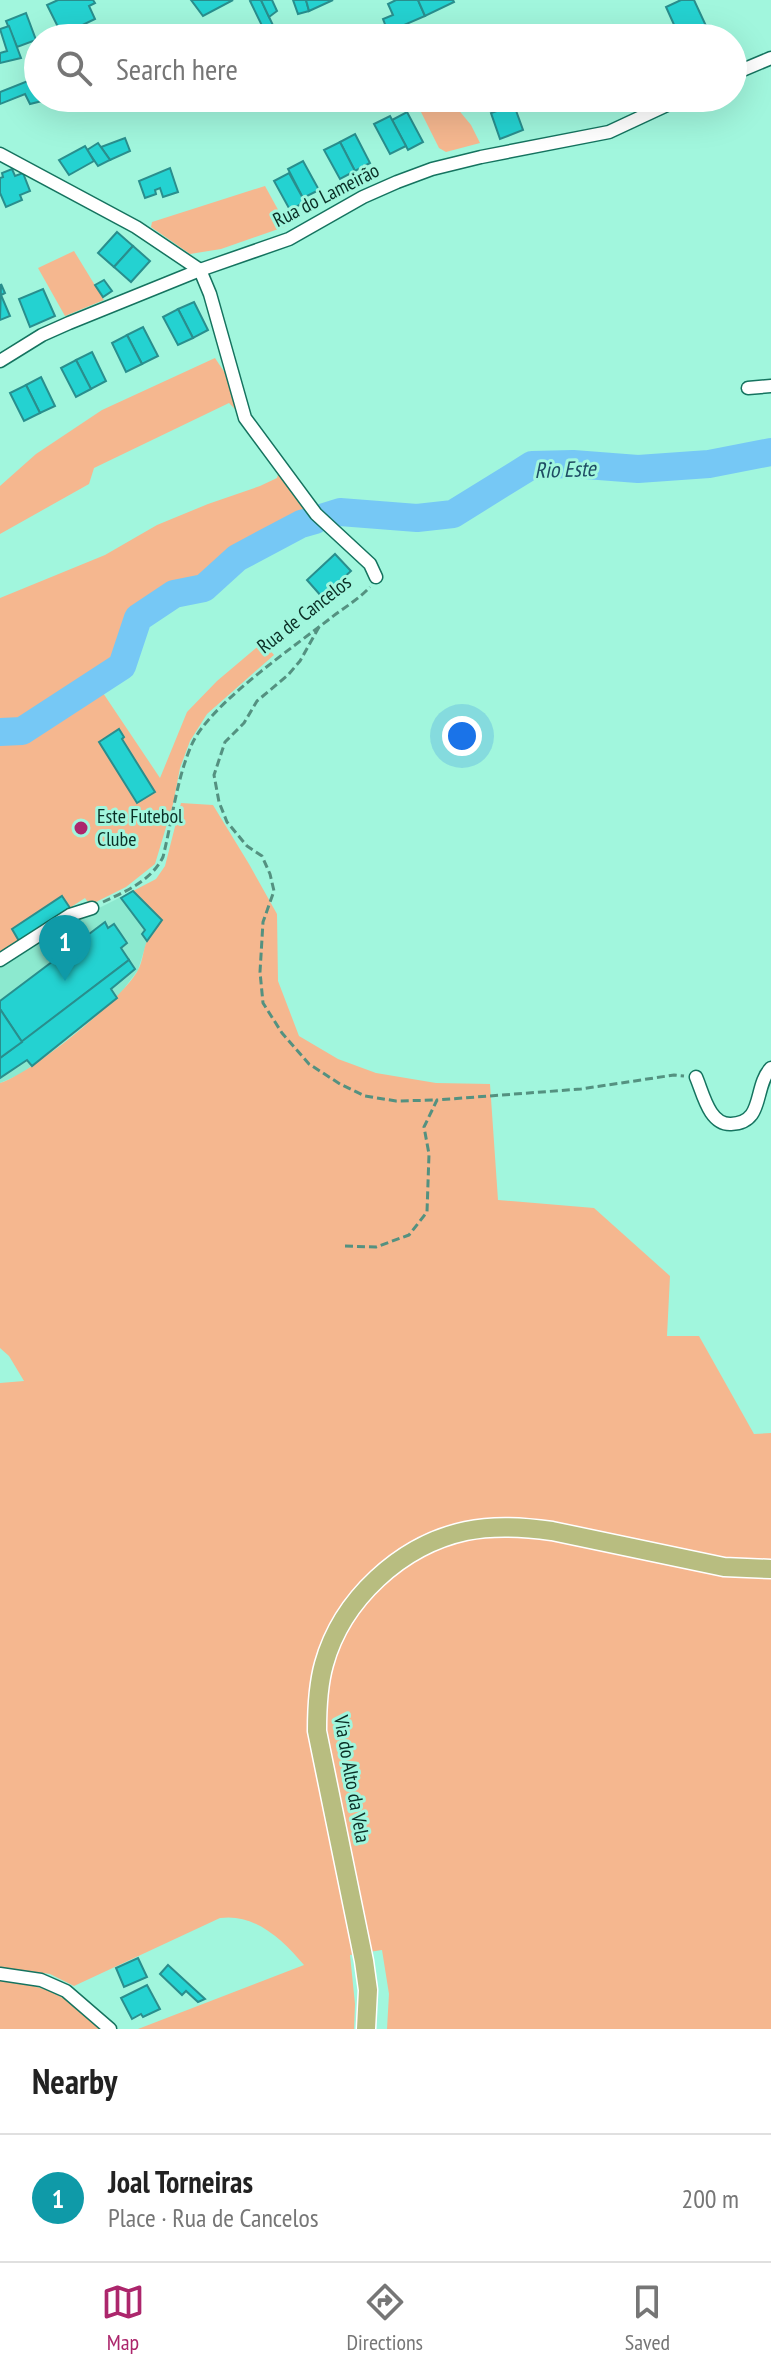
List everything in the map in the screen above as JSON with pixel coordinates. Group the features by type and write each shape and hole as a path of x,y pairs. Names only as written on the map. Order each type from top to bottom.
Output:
{"main road":[{"name":"Via do Alto da Vela","path":"366,2029 368,1990 364,1961 317,1731 317,1712 324,1664 339,1628 377,1578 426,1545 466,1531 504,1527 539,1529 724,1567 771,1569"}],"street":[{"path":"747,68 771,58"},
{"name":"Rua do Lameirão","path":"0,361 42,335 200,270 289,239 363,197 397,182 432,169 481,157 609,132 652,112"},
{"path":"0,154 125,220 200,270"},
{"name":"Rua de Cancelos","path":"200,270 210,294 245,418 316,514 370,564 376,577"},
{"path":"748,388 771,386"},
{"path":"0,960 70,915 92,908"},
{"path":"696,1077 714,1119 725,1125 743,1123 752,1116 763,1076 771,1068"},
{"path":"0,1974 41,1980 53,1985 79,2001 110,2029"}],"path":[{"name":"Rua de Cancelos","path":"92,908 130,889 158,867 184,768 201,729 223,705 302,639 365,593 376,577"},
{"path":"319,627 300,661 257,701 244,723 225,742 214,775 227,822 247,846 262,856 272,882 274,891 263,922 260,972 263,1003 282,1033 309,1064 340,1084 365,1096 396,1101 581,1089 674,1075 696,1077"},
{"path":"345,1246 376,1247 409,1235 427,1212 429,1154 424,1127 437,1100"}],"shaded area":[{"path":"421,112 460,112 480,143 446,152 439,148"},
{"path":"265,186 287,226 221,249 190,254 151,227 152,222"},
{"path":"74,251 104,300 65,316 38,268"},
{"path":"215,358 225,373 238,412 229,403 94,468 89,484 0,534 0,486 36,454 102,410"},
{"path":"279,471 312,513 241,549 201,582 175,589 135,613 117,663 20,726 0,727 0,598 105,555 157,525 260,486 277,478"},
{"name":"Este Futebol Clube","path":"263,642 274,655 207,714 190,741 155,864 126,887 90,905 85,898 0,953 0,737 25,735 99,687 160,778 187,712 217,681"},
{"path":"181,803 213,805 277,914 278,981 299,1036 338,1059 376,1073 436,1083 490,1084 498,1200 594,1208 670,1276 667,1336 699,1336 754,1434 771,1433 771,2029 387,2029 389,1994 382,1950 350,1955 354,2029 138,2029 304,1965 267,1930 233,1918 220,1918 74,1986 50,1974 0,1967 0,1383 24,1381 9,1356 0,1348 0,1083 33,1066 75,1034 114,999 138,970 147,941 162,920 133,891 156,879 165,866"},
{"path":"133,891 162,920 147,941 138,970 117,998 94,1018 21,1074 0,1083 0,968 65,925"},
{"path":"0,1980 55,1994 100,2029 0,2029"}],"building":[{"path":"58,0 93,0 95,3 89,6 95,19 85,24 56,24 47,5"},
{"path":"191,0 233,0 203,16"},
{"path":"261,0 272,24 261,24 250,1"},
{"path":"261,0 272,0 277,11 269,17"},
{"path":"293,0 306,0 309,11 298,14"},
{"path":"306,0 333,0 309,11"},
{"path":"396,0 418,0 425,16 406,24 385,24 383,19 393,15 388,4"},
{"path":"418,0 453,0 454,2 425,16"},
{"path":"681,0 694,0 705,24 674,24 666,7"},
{"path":"26,13 30,24 24,24 24,44 17,47 6,21"},
{"path":"9,26 21,58 0,63 0,53 7,51 0,29"},
{"path":"24,83 24,94 0,104 0,92"},
{"path":"407,112 423,142 408,150 392,120"},
{"path":"517,112 523,130 500,139 491,113"},
{"path":"390,116 406,146 390,154 374,124"},
{"path":"355,134 370,163 355,171 340,142"},
{"path":"125,138 130,151 110,160 101,147"},
{"path":"340,142 355,171 340,179 324,150"},
{"path":"98,143 110,160 98,166 87,150"},
{"path":"85,146 94,161 69,175 59,160"},
{"path":"303,161 319,190 303,198 288,169"},
{"path":"170,168 178,192 163,197 160,188 155,190 156,194 145,198 139,181"},
{"path":"12,169 15,176 23,173 30,191 20,195 22,200 6,207 0,193 0,178 3,177 2,173"},
{"path":"289,173 305,202 290,210 274,181"},
{"path":"117,232 133,246 114,267 98,253"},
{"path":"133,246 150,261 131,282 114,267"},
{"path":"104,280 112,291 103,297 95,285"},
{"path":"1,284 5,293 1,295 10,316 0,320"},
{"path":"43,289 55,316 30,327 19,299"},
{"path":"194,302 208,330 193,338 178,309"},
{"path":"178,309 193,338 178,345 163,317"},
{"path":"143,327 158,356 142,364 127,335"},
{"path":"127,335 142,364 126,372 112,343"},
{"path":"92,352 106,381 91,389 76,360"},
{"path":"76,360 91,389 76,397 61,368"},
{"path":"41,377 55,406 40,413 26,385"},
{"path":"26,385 40,413 24,421 10,393"},
{"path":"335,554 351,571 322,597 307,580"},
{"path":"119,729 155,792 137,803 99,742"},
{"path":"133,891 162,920 147,941 142,934 145,930 121,898"},
{"path":"62,896 70,908 19,941 12,929"},
{"path":"105,922 108,928 114,924 127,943 121,948 129,960 22,1042 0,1009 0,1001"},
{"path":"129,960 135,969 111,989 117,998 32,1066 27,1060 0,1078 0,1058"},
{"path":"0,1009 22,1042 0,1058"},
{"path":"138,1958 147,1977 124,1987 116,1968"},
{"path":"168,1965 205,1999 198,2002 186,1991 182,1995 160,1974"},
{"path":"147,1985 160,2009 132,2019 121,1998"}],"waterway":[{"name":"Rio Este","path":"324,517 340,512 417,518 453,514 532,465 573,464 638,469 709,464 771,452"},
{"name":"Rio Este","path":"0,732 22,731 122,666 138,618 174,594 204,588 237,558 301,524 315,520"}],"place":[{"name":"Este Futebol Clube","path":"81,828"},
{"name":"Joal Torneiras","path":"65,981"}]}
